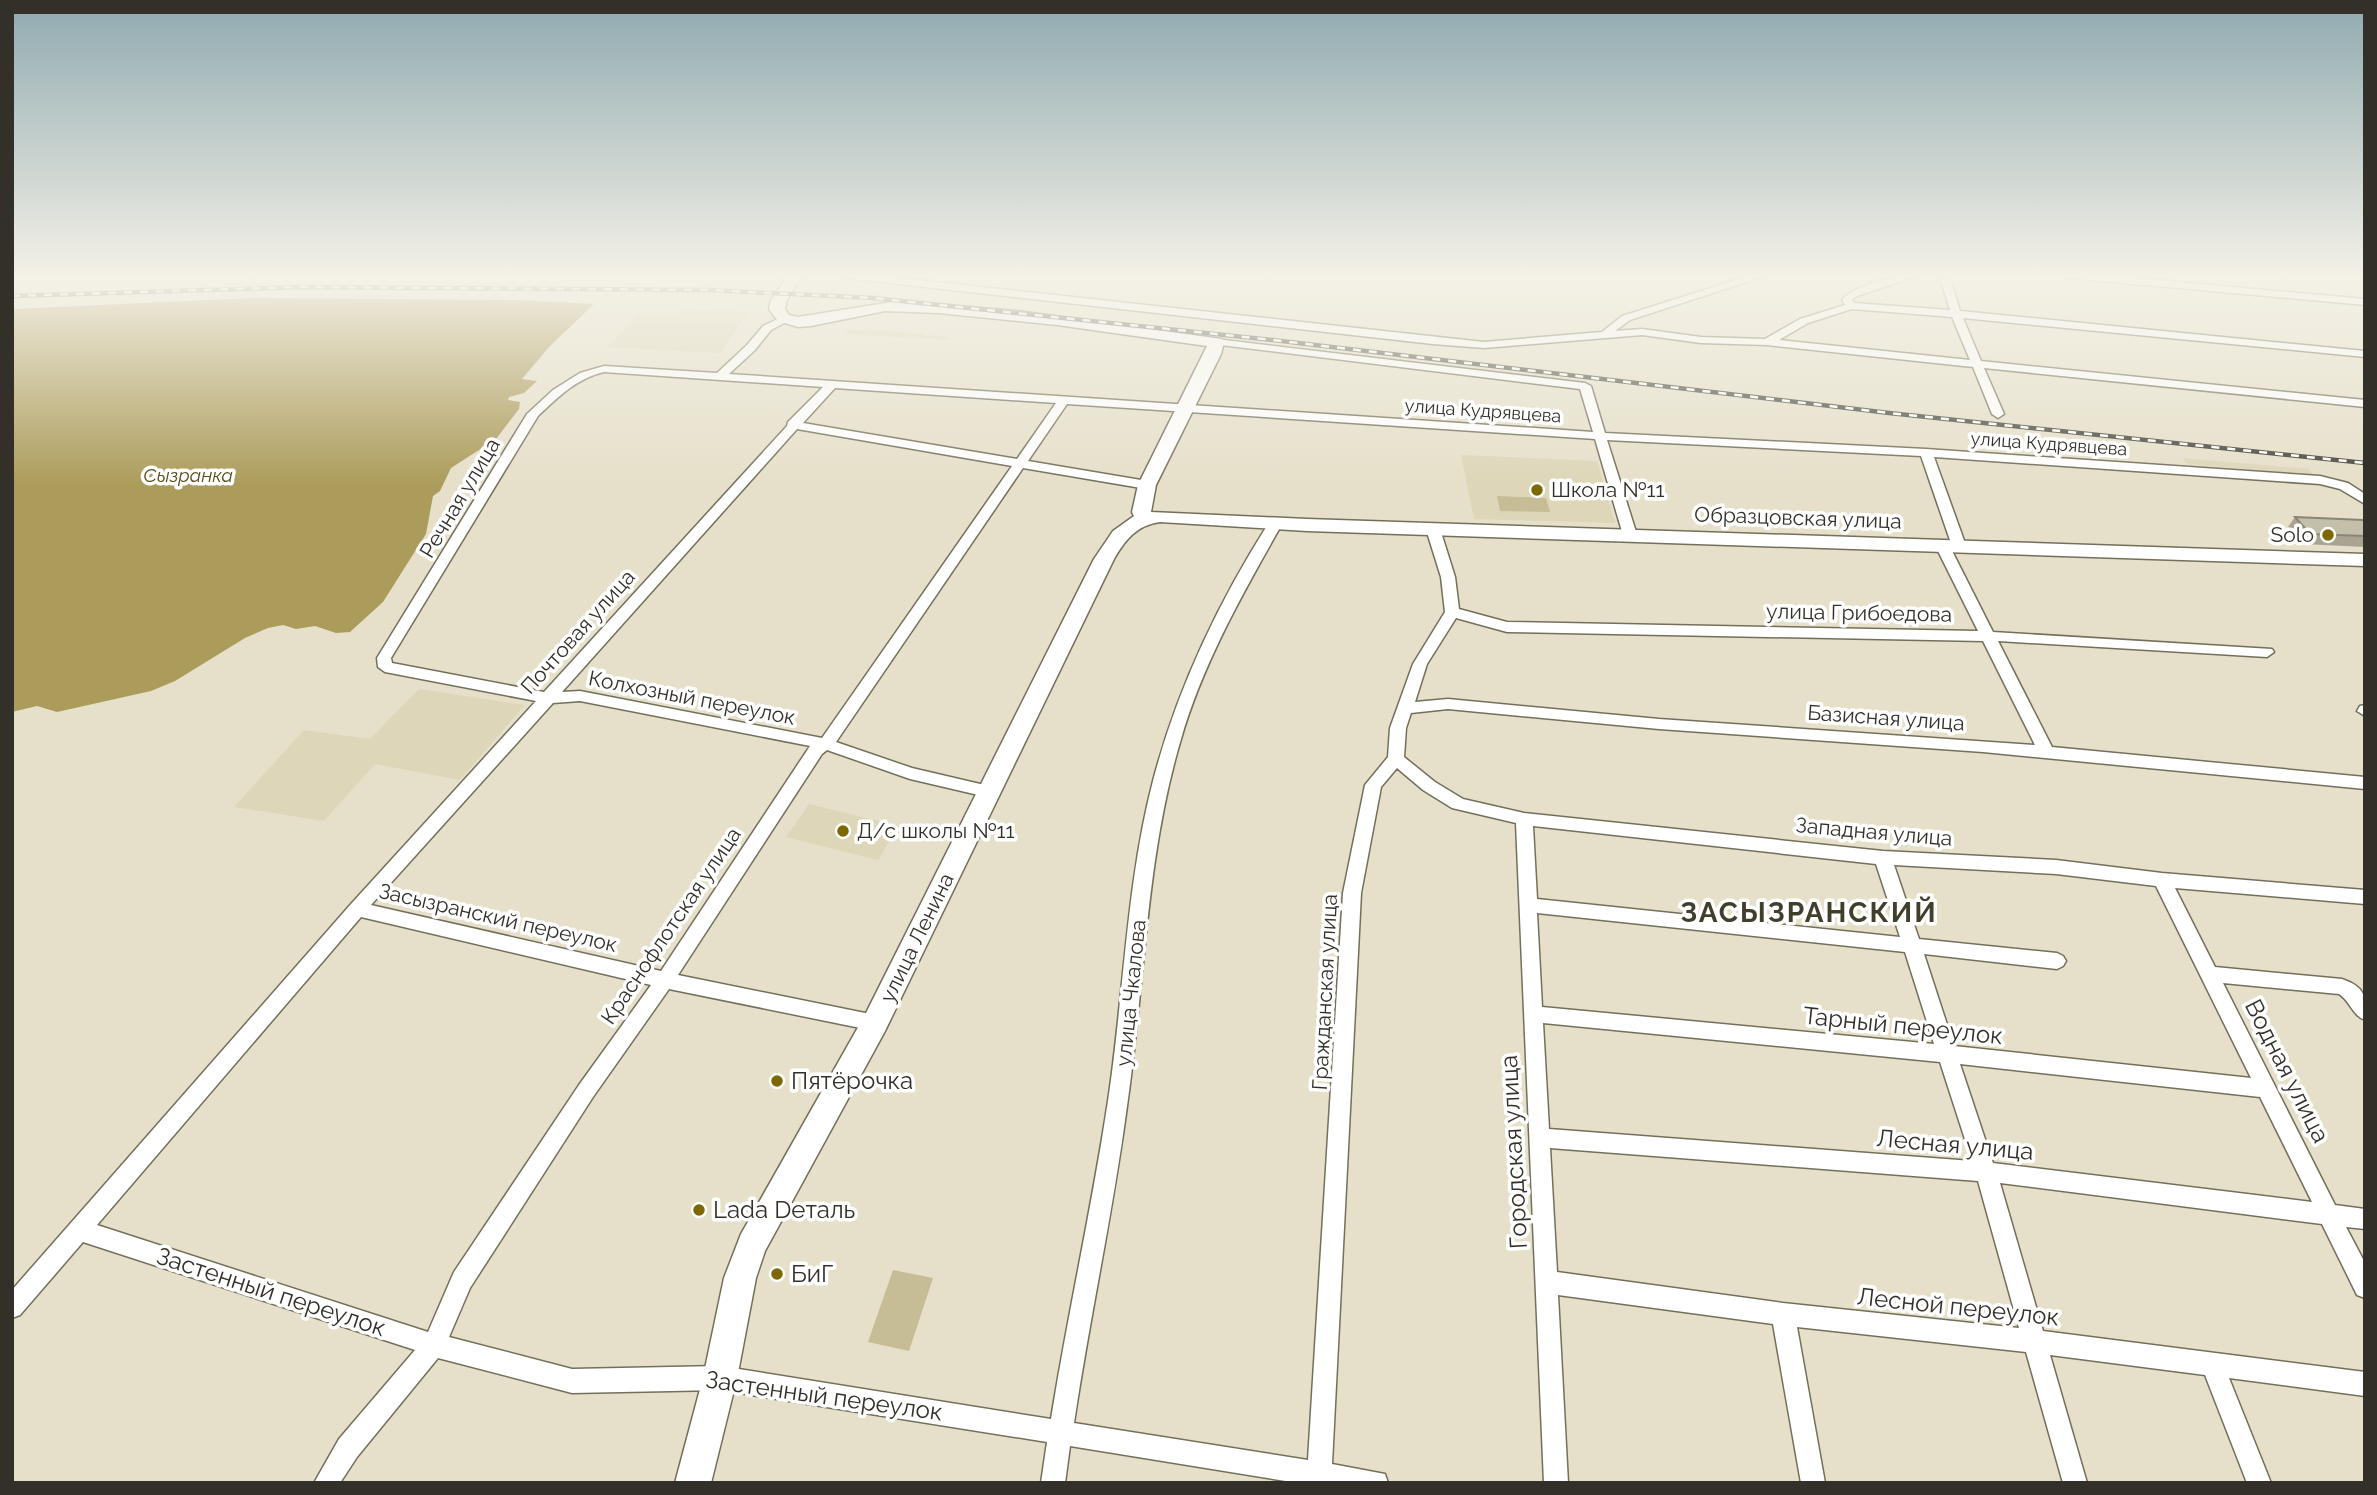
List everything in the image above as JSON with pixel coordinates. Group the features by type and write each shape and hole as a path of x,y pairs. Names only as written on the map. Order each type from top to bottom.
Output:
{"main road":[{"path":"1145,517 1141,512 1147,485 1215,345"},
{"name":"Образцовская улица","path":"1145,517 1275,524 2365,560"},
{"name":"улица Ленина","path":"694,1483 720,1378 737,1289 752,1245 875,1023 987,791 1113,542 1130,523 1145,517"}],"street":[{"path":"721,376 752,345"},
{"path":"1240,345 1585,386 1630,535"},
{"path":"1792,345 2365,404"},
{"path":"1969,345 1998,414"},
{"path":"2271,345 2365,354"},
{"name":"улица Кудрявцева","path":"595,370 2320,480 2344,486 2365,500"},
{"name":"Речная улица","path":"385,667 384,658 533,414 555,394 595,370"},
{"name":"Почтовая улица","path":"12,1307 356,909 832,384"},
{"name":"Краснофлотская улица","path":"327,1483 348,1448 434,1345 462,1280 586,1091 665,980 816,750 826,744 1063,401"},
{"path":"792,425 1147,485"},
{"path":"1926,453 1950,546 1989,636 2047,753"},
{"name":"улица Чкалова","path":"1053,1483 1060,1430 1104,1195 1125,1057 1136,937 1150,840 1167,762 1186,702 1228,607 1275,524"},
{"path":"1396,759 1398,728 1420,664 1452,612 1448,577 1433,529"},
{"name":"улица Грибоедова","path":"1452,612 1507,627 1989,636 2267,652"},
{"name":"Колхозный переулок","path":"385,667 546,698 580,696 826,744 910,773 987,791"},
{"name":"Базисная улица","path":"1405,708 1448,704 1659,724 1983,746 2365,783"},
{"name":"Западная улица","path":"1396,759 1429,786 1458,804 1524,819 1883,858 2056,867 2162,880 2365,897"},
{"name":"Гражданская улица","path":"1319,1478 1352,893 1373,786 1396,759"},
{"name":"Городская улица","path":"1524,819 1556,1483"},
{"path":"1883,858 1986,1172 2075,1483"},
{"name":"Водная улица","path":"2162,880 2365,1287"},
{"path":"1529,905 2057,961"},
{"name":"Засызранский переулок","path":"356,909 665,980 875,1023"},
{"path":"2209,974 2342,987 2354,994 2365,1012"},
{"name":"Тарный переулок","path":"1534,1014 1949,1054 2267,1089"},
{"name":"Лесная улица","path":"1539,1138 1986,1172 2365,1219"},
{"name":"Застенный переулок","path":"79,1230 434,1345 572,1381 720,1378 1060,1430 1319,1478 1376,1483"},
{"name":"Лесной переулок","path":"1546,1282 1783,1314 2033,1341 2365,1384"},
{"path":"1783,1314 1813,1483"},
{"path":"2213,1366 2259,1483"}],"shaded area":[{"path":"610,345 726,345 720,353 608,347"},
{"name":"Школа №11","path":"1461,455 1597,461 1615,523 1474,519"},
{"path":"2183,458 2309,469 2314,475 2187,464"},
{"path":"1497,496 1546,498 1550,512 1500,511"},
{"path":"419,689 525,705 460,780 375,764 324,821 234,807 304,730 370,739"},
{"name":"Д/с школы №11","path":"809,804 899,826 878,860 786,837"},
{"path":"893,1270 933,1278 909,1351 868,1342"}],"water":[{"name":"Сызранка","path":"12,345 551,345 522,379 537,381 524,393 509,397 508,400 520,402 519,409 496,439 451,468 440,491 433,496 426,534 383,602 350,632 336,633 315,626 296,629 283,625 268,628 245,638 175,681 151,691 57,712 37,706 12,712"}],"building":[{"path":"2295,517 2363,520 2365,536 2310,534"}],"railway":[{"path":"1313,345 1889,413 2365,463"}],"place":[{"name":"Школа №11","path":"1537,490"},
{"name":"Solo","path":"2328,535"},
{"name":"Д/с школы №11","path":"843,831"},
{"name":"Пятёрочка","path":"777,1081"},
{"name":"Lada Dеталь","path":"699,1210"},
{"name":"БиГ","path":"777,1274"}],"district":[{"name":"ЗАСЫЗРАНСКИЙ","path":"1809,912"}]}
